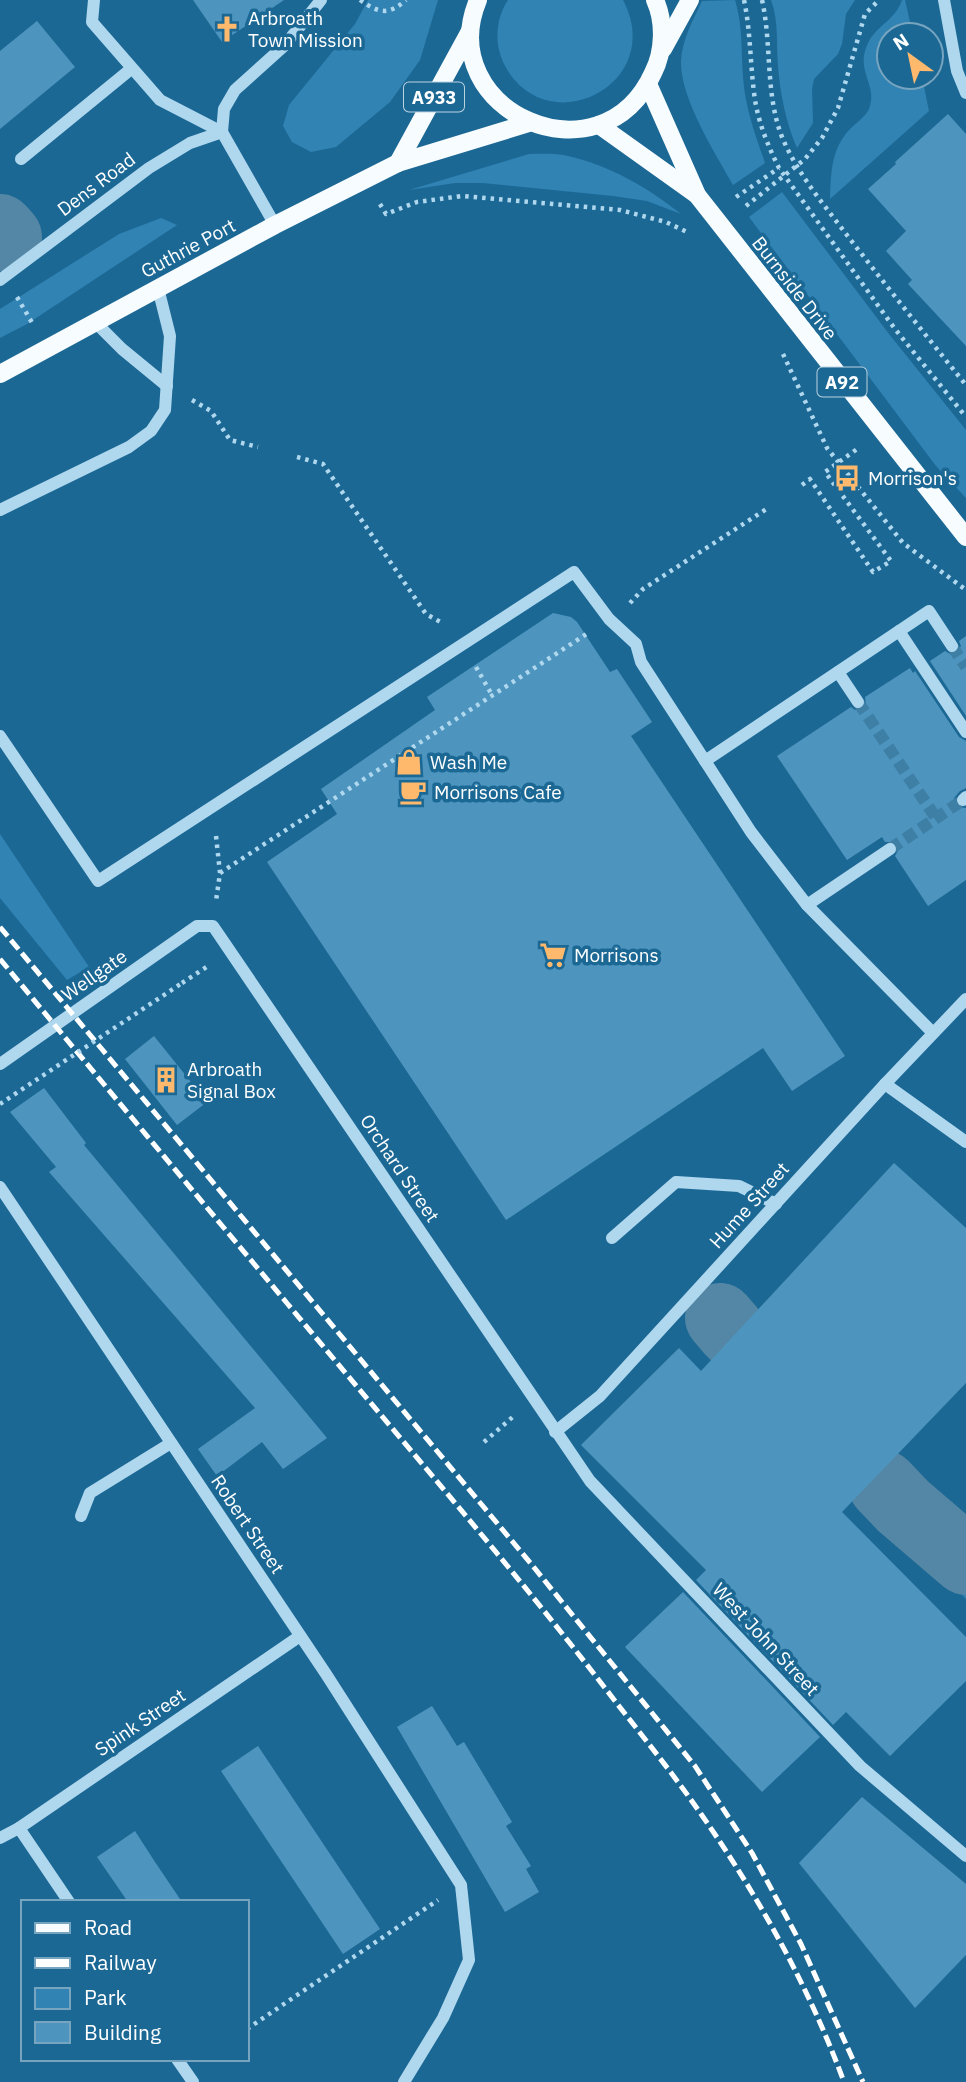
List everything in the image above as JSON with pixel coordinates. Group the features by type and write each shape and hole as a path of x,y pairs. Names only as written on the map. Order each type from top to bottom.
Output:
{"main road":[{"path":"478,0 471,30 472,53 480,76 492,95 509,111 529,123 552,129 576,130 599,125 618,115 635,101 648,84 660,54 690,0"},
{"path":"655,0 662,29 660,54"},
{"name":"A933","path":"398,163 471,30"},
{"name":"Burnside Drive","path":"648,84 697,195 966,537"},
{"name":"Guthrie Port","path":"0,374 275,225 398,163 529,123"},
{"name":"Burnside Drive","path":"599,125 697,195"}],"street":[{"path":"94,0 92,22 160,100 222,132 275,225"},
{"path":"222,132 224,109 236,90 285,45 321,0"},
{"path":"944,0 957,71 966,93"},
{"path":"20,159 131,69"},
{"name":"Dens Road","path":"3,278 149,168 190,143 222,132"},
{"path":"0,510 129,447 151,430 165,410 170,336 158,288"},
{"path":"95,322 122,349 167,386"},
{"path":"0,736 97,881 574,572 609,619 636,644 641,662 751,832 807,905 933,1034"},
{"path":"705,761 929,611 952,646"},
{"path":"899,631 966,732"},
{"path":"838,672 858,702"},
{"path":"807,905 890,849"},
{"name":"Wellgate","path":"0,1063 197,926 213,926"},
{"name":"Orchard Street","path":"213,926 555,1432"},
{"name":"Hume Street","path":"555,1432 600,1396 966,999"},
{"path":"885,1084 966,1142"},
{"path":"612,1238 676,1181 739,1186 776,1204"},
{"name":"Robert Street","path":"0,1187 300,1636 461,1885"},
{"name":"West John Street","path":"555,1432 590,1480 860,1766 966,1856"},
{"path":"81,1516 90,1493 171,1443"},
{"name":"Spink Street","path":"0,1838 19,1828 300,1636"},
{"path":"19,1828 68,1900"},
{"path":"404,2082 443,2018 470,1960 461,1885"},
{"path":"178,2061 193,2082"}],"path":[{"path":"360,0 375,10 383,11 392,11 406,0"},
{"path":"744,0 750,27 756,103 765,140 779,168 895,329 966,417"},
{"path":"762,0 768,27 772,93 781,135 797,166 909,315 966,385"},
{"path":"746,206 797,166 822,138 838,108 865,14 878,0"},
{"path":"739,195 779,168"},
{"path":"386,214 417,202 462,196 620,210 666,222 692,236"},
{"path":"3,278 46,348"},
{"path":"777,342 827,448 903,543 966,590"},
{"path":"167,386 211,411 230,440 258,447"},
{"path":"802,485 810,480 873,572 891,561 825,472 882,432"},
{"path":"297,457 323,464 426,614 447,625"},
{"path":"625,608 643,589 768,508"},
{"path":"220,873 588,632"},
{"path":"475,666 492,695"},
{"path":"213,806 220,873 213,926"},
{"path":"0,1104 183,983"},
{"path":"484,1442 506,1425"},
{"path":"248,2028 461,1885"}],"green space":[{"path":"368,0 438,0 420,60 390,102 336,147 311,152 292,142 283,126 289,105 355,24"},
{"path":"508,0 623,0 632,31 629,58 615,80 595,95 570,102 545,100 521,87 500,54 497,38 499,22"},
{"path":"735,0 741,29 746,99 765,163 733,185 692,108 682,76 681,61 686,38 702,1"},
{"path":"771,0 855,0 846,14 838,54 814,79 813,123 797,148 782,97 776,24"},
{"path":"902,0 905,0 910,21 887,21 896,12"},
{"path":"875,33 875,91 925,91 929,111 830,199 832,171 839,145 869,109 871,92 864,61"},
{"path":"529,154 563,155 599,165 642,186 681,214 647,201 483,183 455,183 409,190"},
{"path":"782,192 889,334 966,430 966,498 936,466 749,217"},
{"path":"161,218 177,225 27,324 0,338 0,309 119,234"},
{"path":"0,834 89,967 67,980 0,898"},
{"path":"900,1463 966,1516 966,1599 869,1501"}],"building":[{"name":"Arbroath Town Mission","path":"193,0 284,0 222,42"},
{"path":"37,21 75,67 0,129 0,51"},
{"path":"948,114 966,134 966,346 908,284 912,280 886,251 906,231 868,189"},
{"name":"Morrisons","path":"553,613 571,617 577,622 610,672 617,669 652,722 631,736 845,1056 792,1091 763,1048 506,1220 267,862 337,814 321,789 435,710 427,697"},
{"path":"966,636 966,716 930,661 945,651 952,655 957,653 961,646 959,641"},
{"path":"910,668 913,673 915,671 959,737 966,741 966,788 954,798 957,807 966,808 966,880 928,906 895,856 899,849 894,842 885,842 882,837 847,860 777,756 851,707 862,710 866,705 865,697"},
{"name":"Arbroath Signal Box","path":"154,1036 207,1102 177,1125 125,1059"},
{"path":"44,1088 86,1143 84,1145 327,1438 283,1469 262,1442 217,1476 198,1449 255,1408 49,1172 56,1167 10,1112"},
{"path":"894,1163 966,1228 966,1383 842,1512 966,1637 966,1681 890,1756 846,1712 833,1725 696,1580 706,1570 581,1445 679,1348 701,1371"},
{"path":"683,1592 820,1737 762,1792 625,1647"},
{"path":"432,1706 457,1746 464,1742 512,1822 506,1826 531,1866 526,1869 539,1892 505,1912 397,1727"},
{"path":"258,1746 380,1929 343,1954 221,1771"},
{"path":"862,1797 966,1884 966,1955 915,2008 799,1863"},
{"path":"135,1831 181,1900 127,1900 97,1857"}],"waterway":[{"path":"0,229 7,237"},
{"path":"720,1318 732,1332"},
{"path":"883,1485 903,1506 966,1560"}],"tunnel":[{"path":"952,646 966,667"},
{"path":"858,702 936,818"},
{"path":"890,849 963,800"}],"railway":[{"path":"0,927 532,1565 695,1766 752,1853 801,1944 863,2082"},
{"path":"0,959 489,1544 670,1771 763,1910 799,1977 844,2082"}],"place":[{"name":"Arbroath Town Mission","path":"227,29"},
{"name":"Morrison's","path":"847,478"},
{"name":"Wash Me","path":"409,762"},
{"name":"Morrisons Cafe","path":"413,792"},
{"name":"Morrisons","path":"553,955"},
{"name":"Arbroath Signal Box","path":"166,1080"}]}
